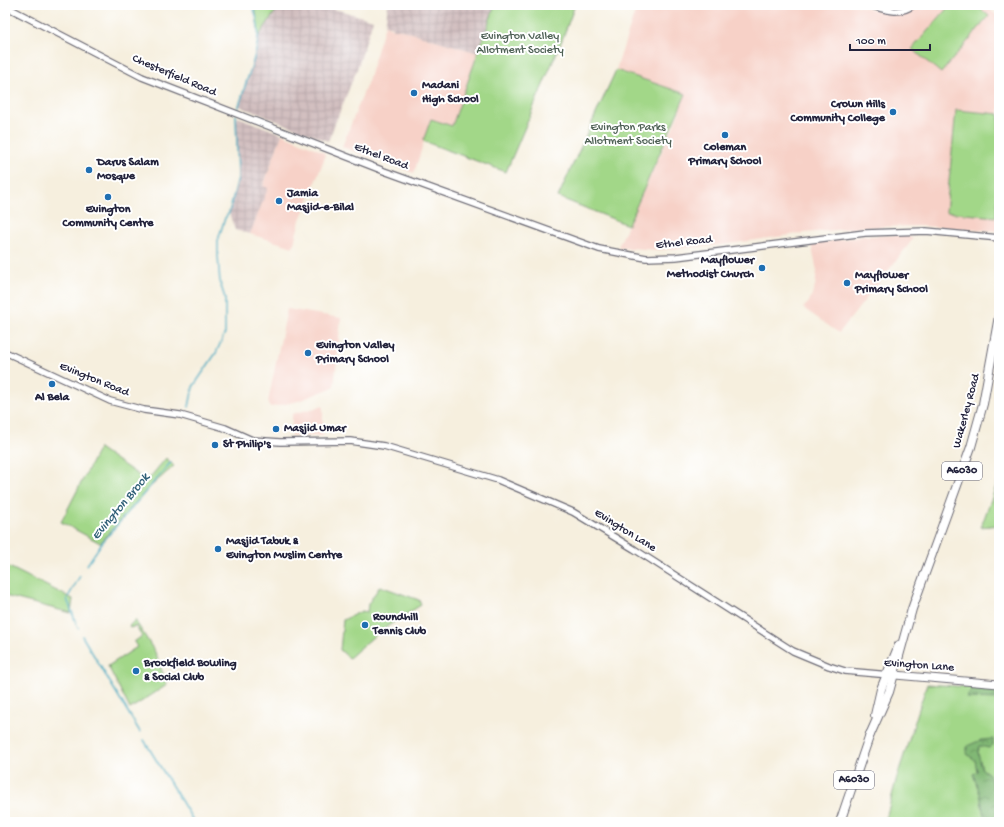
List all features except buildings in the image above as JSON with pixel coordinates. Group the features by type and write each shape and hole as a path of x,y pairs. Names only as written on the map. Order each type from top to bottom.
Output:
{"highway":[{"name":"Wakerley Road","path":"891,675 976,428 992,361 999,316"},
{"name":"A6030","path":"840,822 869,738 889,692 891,675"}],"main road":[{"name":"Evington Lane","path":"891,675 999,684"}],"street":[{"path":"869,5 896,11 905,11 913,5"},
{"name":"Chesterfield Road","path":"5,6 142,76 340,153"},
{"name":"Ethel Road","path":"340,153 584,244 646,258 676,257 868,233 926,231 999,238"},
{"name":"Evington Road","path":"5,352 110,401 144,410 180,415 225,428"},
{"name":"Evington Lane","path":"225,428 252,440 280,442 350,442 384,446 498,480 573,512 634,549 793,651 845,671 891,675"}],"shaded area":[{"path":"284,5 321,5 373,20 357,69 328,141 239,106 257,50 259,36 277,9 285,11"},
{"path":"388,5 495,5 478,53 399,29 393,29 393,27 385,25"},
{"name":"Crown Hills Community College","path":"637,5 855,5 897,15 907,13 917,5 984,5 999,17 999,231 921,226 865,227 805,233 720,245 658,250 618,247 676,121 686,94 616,70"},
{"name":"Madani High School","path":"385,25 394,29 399,29 478,53 452,126 431,119 414,173 342,147 368,81"},
{"path":"238,117 282,134 263,186 268,188 250,234 235,230 229,213 238,178 236,124"},
{"path":"282,134 324,152 325,157 300,220 293,247 250,234 267,189 263,187"},
{"name":"Mayflower Primary School","path":"906,235 913,239 839,333 803,308 809,302 815,287 817,271 811,244 865,236"},
{"name":"Evington Valley Primary School","path":"287,309 341,318 334,387 298,401 272,407 269,406 268,402"},
{"path":"323,406 323,436 292,436 292,414"}],"green space":[{"path":"252,5 284,5 285,11 277,9 259,36 256,13"},
{"name":"Evington Valley Allotment Society","path":"495,5 575,5 562,40 506,172 423,141 431,119 452,126"},
{"path":"950,5 976,5 989,16 941,73 912,49"},
{"name":"Evington Parks Allotment Society","path":"616,70 686,94 628,225 558,197"},
{"path":"956,110 999,114 999,182 996,217 946,212"},
{"path":"99,448 147,481 166,458 174,466 150,487 100,543 61,522"},
{"path":"999,478 999,525 981,527"},
{"path":"5,565 73,599 71,613 5,596"},
{"name":"Roundhill Tennis Club","path":"380,586 419,600 421,605 380,631 349,658 340,650 343,620 362,611 367,612 368,604"},
{"name":"Brookfield Bowling & Social Club","path":"135,620 155,652 167,685 130,709 108,666 137,647 134,642 142,636 136,626 130,628 129,626"},
{"path":"927,684 999,689 999,822 885,822 897,777"},
{"path":"974,688 999,689 999,699 967,698 970,691"},
{"path":"993,739 993,745 989,748 980,746 978,752 982,769 989,774 992,784 999,797 999,822 985,822 980,794 973,774 977,772 975,760 967,754 967,746 981,740"}],"waterway":[{"name":"Evington Brook","path":"236,112 253,64 257,44 258,25 252,5"},
{"name":"Evington Brook","path":"189,407 193,387 216,353 225,333 225,298 220,283 218,240 225,218 229,213 238,178 236,115"},
{"name":"Evington Brook","path":"87,565 101,544 171,462"},
{"name":"Evington Brook","path":"78,628 67,599 80,576"},
{"name":"Evington Brook","path":"82,636 140,732"},
{"name":"Evington Brook","path":"144,740 194,822"}],"place":[{"name":"Madani High School","path":"414,93"},
{"name":"Crown Hills Community College","path":"893,112"},
{"name":"Coleman Primary School","path":"725,135"},
{"name":"Darus Salam Mosque","path":"89,170"},
{"name":"Evington Community Centre","path":"108,197"},
{"name":"Jamia Masjid-e-Bilal","path":"279,201"},
{"name":"Mayflower Methodist Church","path":"762,268"},
{"name":"Mayflower Primary School","path":"847,283"},
{"name":"Evington Valley Primary School","path":"308,353"},
{"name":"Al Bela","path":"52,384"},
{"name":"Masjid Umar","path":"276,429"},
{"name":"St Philip's","path":"215,445"},
{"name":"Masjid Tabuk & Evington Muslim Centre","path":"218,549"},
{"name":"Roundhill Tennis Club","path":"365,625"},
{"name":"Brookfield Bowling & Social Club","path":"136,671"}]}
